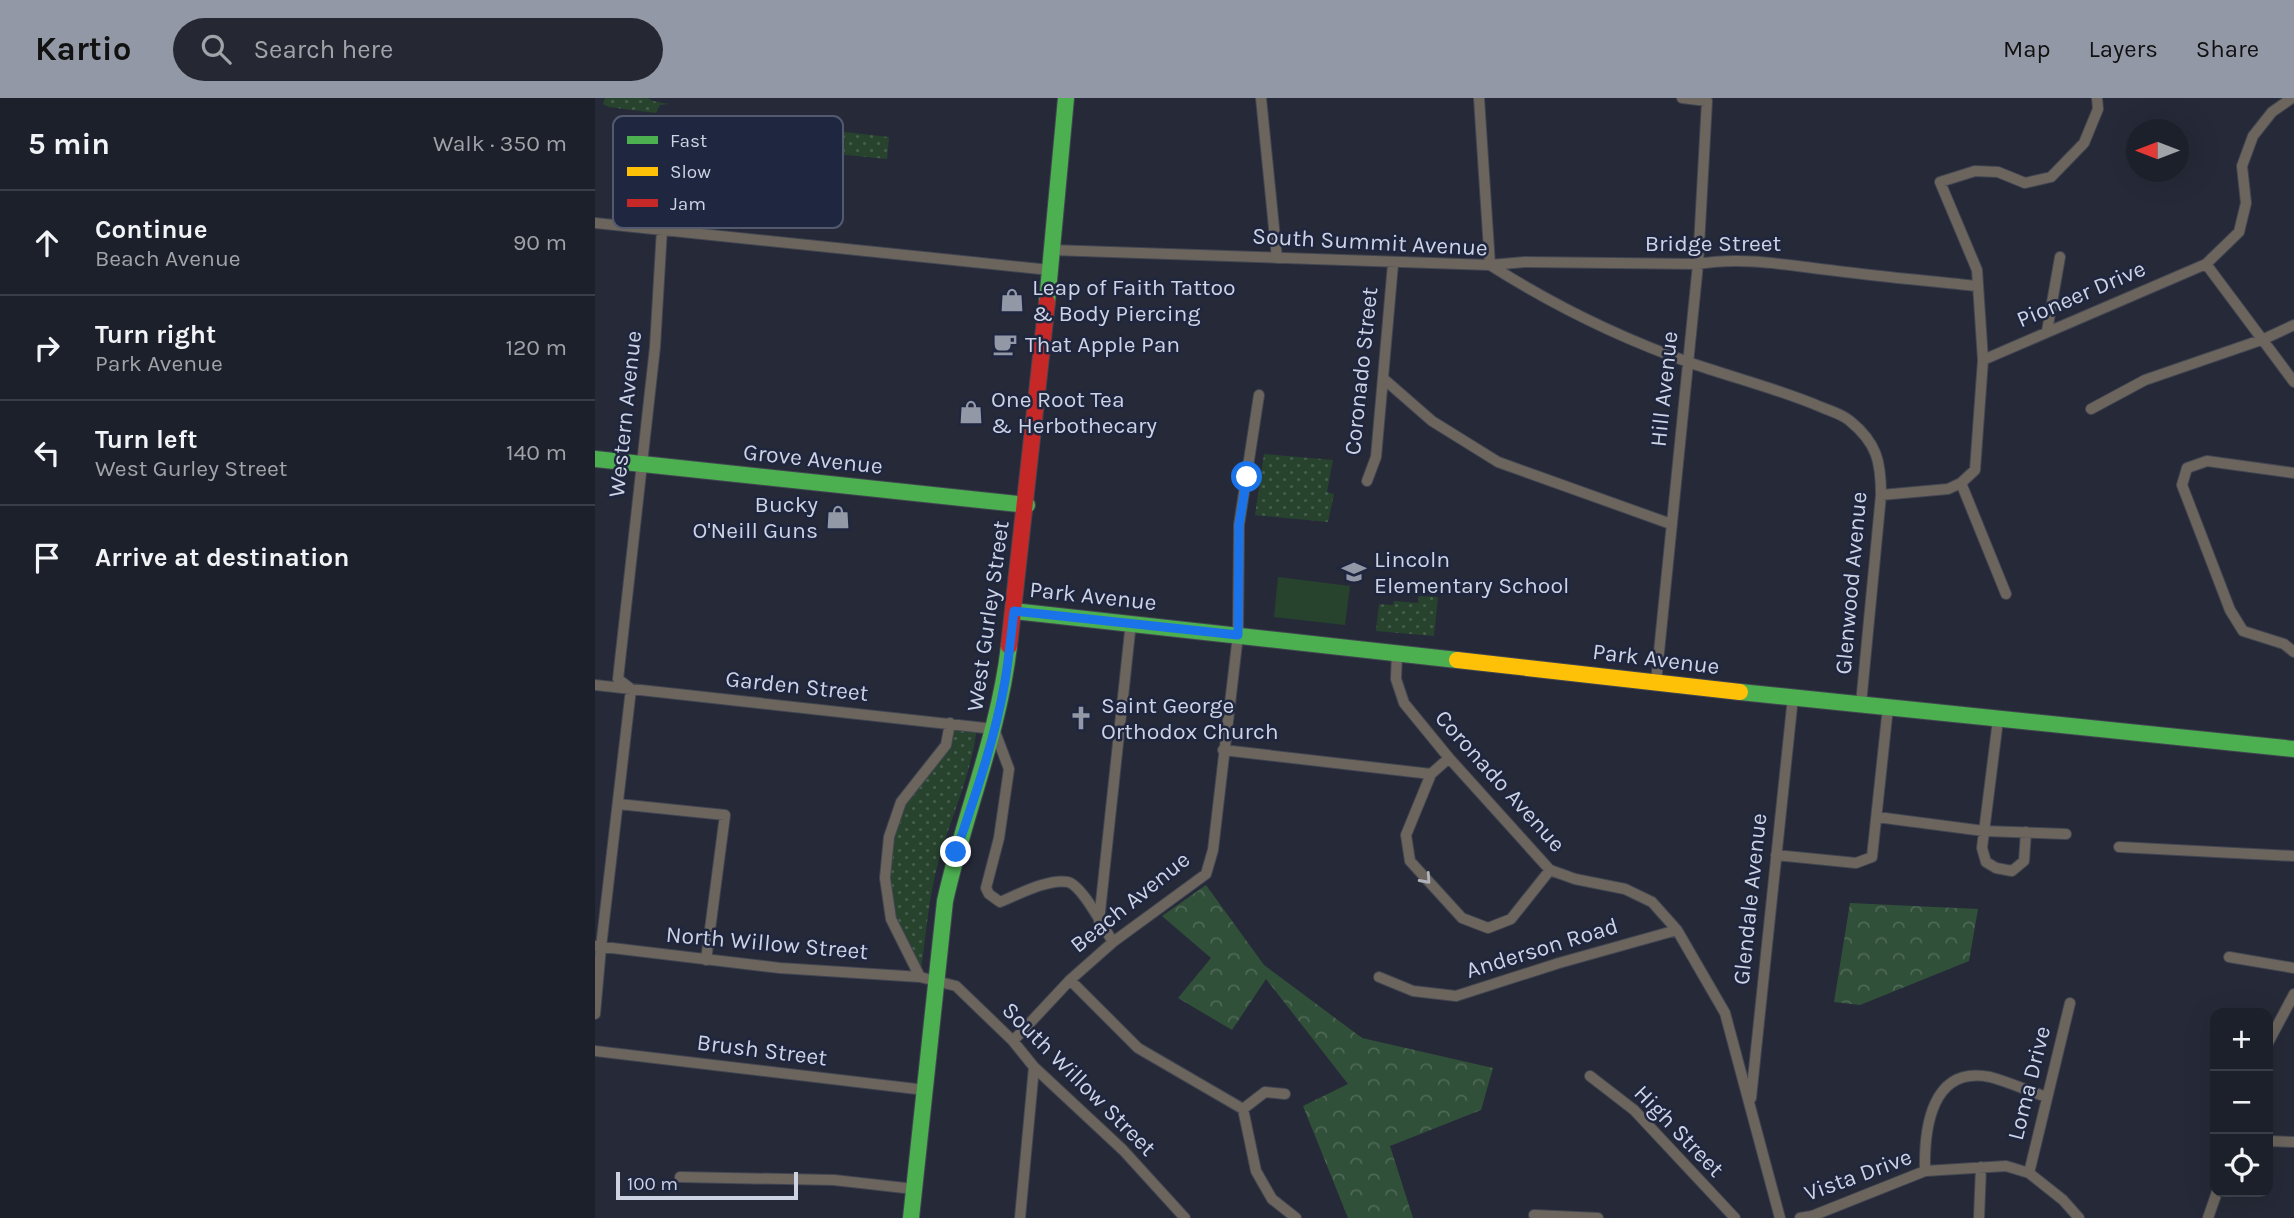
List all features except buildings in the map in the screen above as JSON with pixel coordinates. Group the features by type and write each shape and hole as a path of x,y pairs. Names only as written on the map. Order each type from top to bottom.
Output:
{"main road":[{"name":"West Gurley Street","path":"911,1218 925,1090 928,978 956,852 981,776 1005,681 1027,505 1066,98"},
{"name":"Grove Avenue","path":"595,459 1027,505"},
{"name":"Park Avenue","path":"1014,611 1999,720 2294,748"}],"street":[{"path":"1261,98 1277,258"},
{"path":"1479,98 1490,265"},
{"name":"Hill Avenue","path":"1656,682 1698,264 1707,101 1682,98"},
{"path":"1881,495 1948,489 1961,483 1975,470 1983,360 1977,270 1940,182 1975,171 1998,172 2025,183 2051,177 2084,143 2098,109 2097,98"},
{"name":"Pioneer Drive","path":"1983,360 2206,264 2239,232 2246,203 2242,166 2253,136 2272,112 2292,98"},
{"path":"595,223 613,225"},
{"path":"651,228 1049,270"},
{"name":"Western Avenue","path":"595,1014 598,946 631,689 618,678 655,347 662,229"},
{"name":"South Summit Avenue","path":"1052,250 1393,264 1490,265 1531,291 1588,321 1689,362 1792,395 1848,419 1870,441 1881,466"},
{"path":"2047,331 2060,257"},
{"name":"Bridge Street","path":"1490,265 1525,262 1698,264 1720,260 1787,264 1976,286"},
{"name":"Coronado Street","path":"1367,481 1377,457 1393,264"},
{"path":"2206,264 2294,382"},
{"path":"2091,409 2145,380 2264,339 2294,325"},
{"path":"1385,380 1432,421 1498,462 1671,524"},
{"name":"Beach Avenue","path":"1013,1041 1070,980 1113,942 1206,874 1213,850 1238,635 1239,525 1259,395"},
{"path":"2294,473 2207,461 2187,468 2182,485 2230,610 2243,631 2284,644 2294,652"},
{"name":"Glenwood Avenue","path":"1861,704 1881,495 1881,466"},
{"path":"1961,483 2007,594"},
{"path":"1099,921 1131,622"},
{"name":"Coronado Avenue","path":"1397,653 1396,679 1404,703 1449,758 1551,870 1575,879 1625,889 1651,902 1678,930 1725,1013 1780,1218"},
{"name":"Garden Street","path":"595,685 994,729"},
{"name":"Glendale Avenue","path":"1750,1104 1793,697"},
{"path":"1776,855 1856,863 1872,858 1888,707"},
{"path":"1999,720 1982,848 1986,862 1996,868 2012,871 2024,861 2026,832"},
{"path":"928,978 891,919 885,878 889,837 901,802 946,745 950,723"},
{"path":"994,729 1009,769 999,838 986,888 989,894 1000,902 1042,885 1068,882 1079,890 1113,942"},
{"path":"1223,750 1431,774"},
{"path":"1449,758 1431,774 1406,835 1410,861 1462,918 1488,928 1511,919 1551,870"},
{"path":"618,804 725,815 706,960"},
{"path":"1877,817 1984,831 2066,834"},
{"path":"2119,847 2294,856"},
{"name":"Anderson Road","path":"1379,977 1413,991 1455,996 1559,963 1678,930"},
{"name":"North Willow Street","path":"598,946 832,973 928,978"},
{"path":"2229,957 2294,968"},
{"name":"South Willow Street","path":"928,978 956,986 1013,1041 1034,1067 1123,1150 1185,1218"},
{"path":"1070,980 1138,1048 1243,1109 1257,1171 1272,1199 1296,1218"},
{"path":"2273,1034 2294,994"},
{"name":"Loma Drive","path":"2029,1172 2070,1003"},
{"name":"Brush Street","path":"595,1051 925,1090"},
{"path":"1020,1218 1034,1067"},
{"name":"High Street","path":"1590,1076 1635,1110 1735,1218"},
{"path":"1925,1171 1924,1143 1939,1092 1960,1078 1988,1077 2047,1097"},
{"path":"1243,1109 1265,1092 1285,1094"},
{"path":"2273,1141 2294,1142"},
{"name":"Vista Drive","path":"1800,1218 1812,1216 1925,1171 2006,1166 2029,1172"},
{"path":"1979,1218 1981,1167"},
{"path":"2029,1172 2063,1200 2079,1218"},
{"path":"680,1177 834,1180 914,1189"},
{"path":"2208,1218 2215,1197"},
{"path":"1534,1214 1598,1218"}],"green space":[{"path":"605,98 648,98 669,104 660,105 656,113 609,107 603,104"},
{"path":"843,132 889,137 887,159 843,155"},
{"path":"1264,454 1333,460 1327,492 1334,494 1328,522 1255,515"},
{"path":"1278,577 1350,586 1345,625 1274,617"},
{"path":"1419,596 1438,597 1434,636 1376,631 1379,604 1393,605 1394,601 1418,603"},
{"path":"950,723 977,727 966,778 935,874 920,977 891,920 885,878 901,802 946,745"},
{"path":"1206,885 1264,965 1362,1038 1493,1068 1481,1110 1390,1146 1413,1218 1348,1218 1303,1106 1348,1084 1266,979 1232,1030 1178,998 1211,958 1162,916"},
{"path":"1850,903 1978,909 1969,961 1860,1005 1834,1002"}],"traffic: fast":[{"path":"1047,302 1066,98"},
{"path":"595,459 1027,505"},
{"path":"1014,611 1457,660"},
{"path":"911,1218 945,901 989,742 1009,646"},
{"path":"1740,692 2294,749"}],"traffic: slow":[{"path":"1457,660 1740,692"}],"traffic: jam":[{"path":"1009,646 1047,302"}],"place":[{"name":"Leap of Faith Tattoo & Body Piercing","path":"1012,300"},
{"name":"That Apple Pan","path":"1005,344"},
{"name":"One Root Tea & Herbothecary","path":"971,412"},
{"name":"Bucky O'Neill Guns","path":"838,517"},
{"name":"Lincoln Elementary School","path":"1354,572"},
{"name":"Saint George Orthodox Church","path":"1081,718"}],"route":[{"path":"956,852 994,729 1005,681 1014,611 1238,635 1239,525 1247,477"}]}
